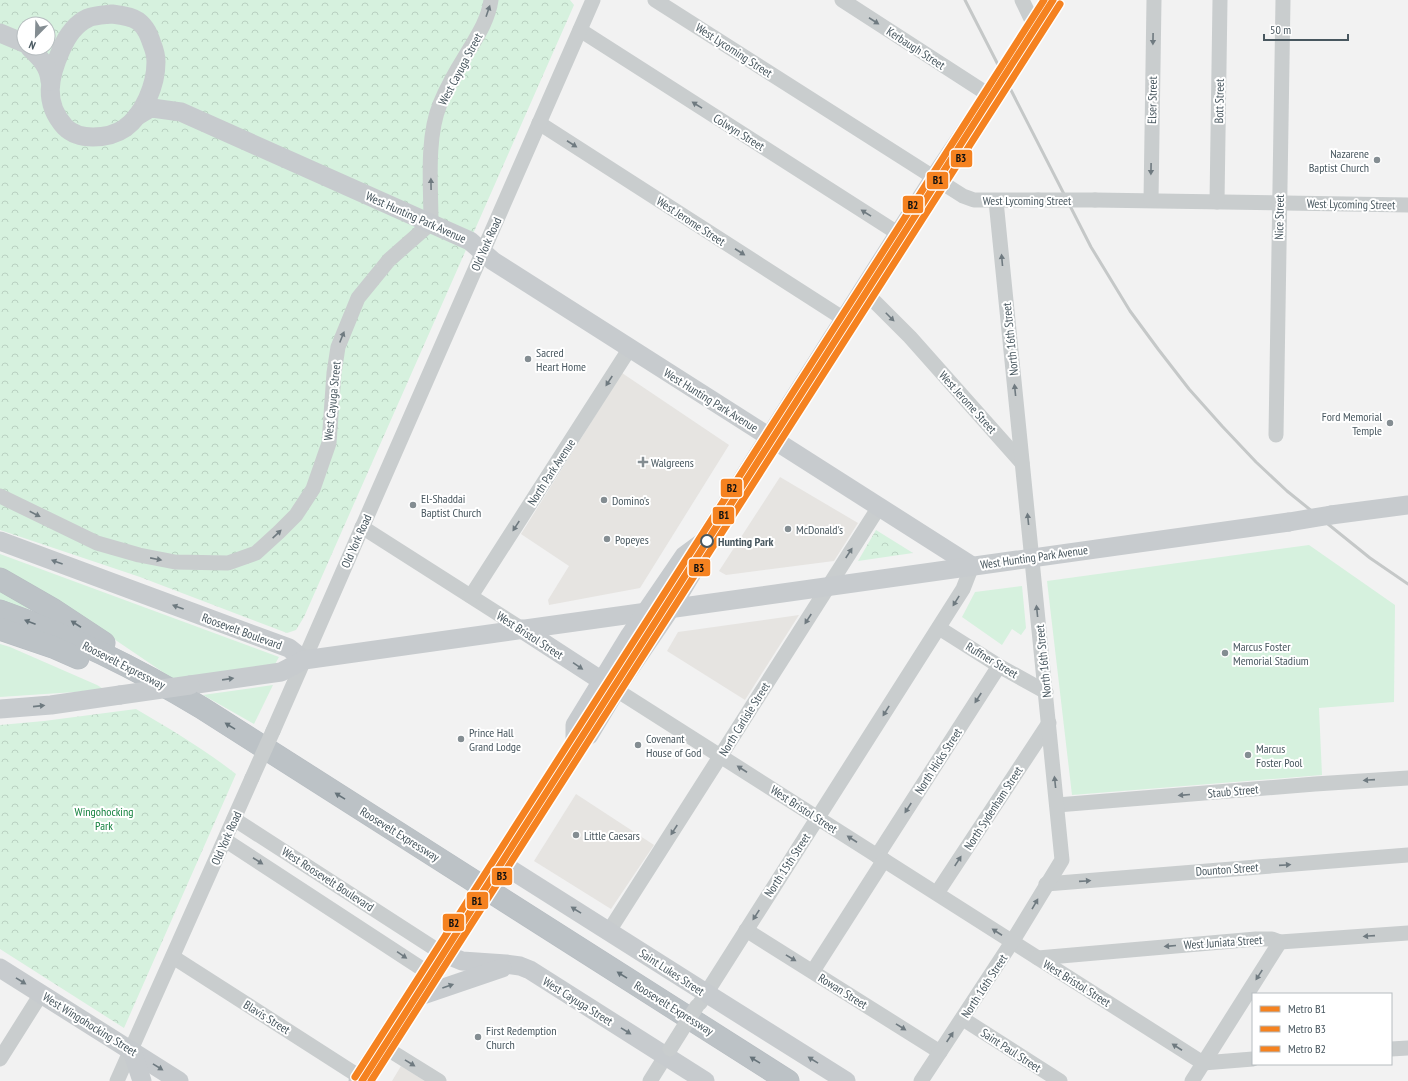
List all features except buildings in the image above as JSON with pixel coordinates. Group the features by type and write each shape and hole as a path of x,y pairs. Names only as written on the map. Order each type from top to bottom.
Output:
{"highway":[{"path":"0,579 73,622 166,686"},
{"name":"Roosevelt Expressway","path":"0,611 56,632 92,648 166,686 788,1081"},
{"name":"Roosevelt Expressway","path":"0,630 53,647 86,662 123,679 184,714 762,1081"}],"main road":[{"path":"359,1079 575,743 576,725 671,608 698,563 703,542 934,178 1050,0"},
{"name":"West Hunting Park Avenue","path":"56,44 88,18 112,14 137,20 145,27 150,38 156,61 156,87 159,94 181,112 470,241 493,261 972,566 1408,505"},
{"path":"0,33 16,40"},
{"name":"West Hunting Park Avenue","path":"50,81 58,56 70,34"},
{"name":"West Hunting Park Avenue","path":"37,56 50,72 50,95 53,108 59,120 67,129 76,134 94,137 115,134 137,116 152,108 181,112"},
{"name":"West Hunting Park Avenue","path":"137,116 147,100 155,75"},
{"name":"Roosevelt Boulevard","path":"0,541 289,648 304,660"},
{"path":"609,685 645,612 684,556 703,542"},
{"path":"0,709 51,705 281,672 304,660 972,566"},
{"name":"West Bristol Street","path":"522,629 609,685"},
{"name":"Saint Lukes Street","path":"497,865 609,931 702,1000 846,1081"},
{"name":"West Cayuga Street","path":"440,952 462,961 506,964 520,966 530,970 668,1052 705,1081"},
{"path":"411,999 496,969 507,966 520,966"},
{"name":"West Wingohocking Street","path":"0,968 179,1081"},
{"path":"132,1051 142,1081"}],"street":[{"name":"West Cayuga Street","path":"0,496 97,543 139,555 176,562 228,563 256,553 296,515 313,489 329,443 334,372 338,347 358,298 389,260 431,223 431,162 434,123 450,82 481,30 491,0"},
{"name":"West Lycoming Street","path":"655,0 673,5 934,178 963,196 974,200 1151,200 1408,205"},
{"name":"Kerbaugh Street","path":"842,0 990,94"},
{"path":"1022,0 1034,25"},
{"name":"Elser Street","path":"1151,200 1154,0"},
{"name":"Bott Street","path":"1217,202 1220,0"},
{"name":"Nice Street","path":"1276,435 1283,0"},
{"name":"Old York Road","path":"117,1081 132,1051 483,252 580,30 590,2"},
{"name":"Colwyn Street","path":"580,30 899,234"},
{"name":"West Jerome Street","path":"539,123 844,319"},
{"name":"North 16th Street","path":"921,1081 1012,942 1062,860 996,201"},
{"name":"West Jerome Street","path":"863,290 910,337 1022,463"},
{"name":"North Park Avenue","path":"471,596 630,348"},
{"name":"North Carlisle Street","path":"609,931 879,507"},
{"name":"West Bristol Street","path":"362,527 522,629"},
{"name":"North 15th Street","path":"650,1081 964,589 972,566"},
{"name":"Ruffner Street","path":"939,628 999,666 1046,692"},
{"name":"North Hicks Street","path":"813,971 999,666"},
{"name":"West Bristol Street","path":"609,685 1203,1063"},
{"name":"North Sydenham Street","path":"937,893 1049,723"},
{"name":"Staub Street","path":"1057,806 1315,784 1408,778"},
{"name":"West Roosevelt Boulevard","path":"234,819 440,952"},
{"name":"West Roosevelt Boulevard","path":"225,840 427,972"},
{"name":"Dounton Street","path":"1046,884 1408,855"},
{"name":"Rowan Street","path":"746,930 940,1052"},
{"name":"West Juniata Street","path":"1038,958 1256,939 1272,939 1280,942 1408,933"},
{"path":"378,939 421,940"},
{"path":"1192,1081 1280,942"},
{"name":"Blavis Street","path":"173,957 359,1079"},
{"path":"0,1059 42,994"},
{"name":"Saint Paul Street","path":"963,1018 1060,1081"},
{"path":"381,1045 439,1081"},
{"path":"1392,1049 1408,1048"},
{"path":"1203,1063 1252,1060"}],"shaded area":[{"path":"622,373 729,445 640,588 549,605 548,600 569,566 521,534"},
{"path":"780,477 858,523 834,561 726,575 719,571"},
{"path":"799,615 745,700 667,651 678,632"},
{"path":"576,794 654,845 611,909 534,861"},
{"path":"401,1066 425,1081 392,1081"}],"green space":[{"path":"0,0 570,0 574,5 304,617 296,630 287,633 140,577 0,530"},
{"path":"876,530 913,553 858,561"},
{"name":"Marcus Foster Memorial Stadium","path":"1309,545 1395,605 1394,702 1319,708 1322,775 1072,795 1047,581"},
{"path":"0,554 279,657 274,666 173,679 83,618 0,572"},
{"path":"1022,586 1026,628 1021,635 1012,629 1002,645 962,617 975,592"},
{"path":"0,588 43,614 0,600"},
{"path":"0,644 97,685 105,690 0,697"},
{"path":"273,685 254,724 203,695"},
{"name":"Wingohocking Park","path":"136,709 199,748 236,774 124,1028 0,949 0,725"}],"railway":[{"path":"965,0 1091,247 1130,311 1158,349 1189,389 1256,462 1287,491 1370,558 1408,584"}],"metro line":[{"name":"B2","path":"355,1077 1044,0"},
{"name":"B1","path":"362,1081 1053,0"},
{"name":"B3","path":"371,1081 1060,4"}],"place":[{"name":"Nazarene Baptist Church","path":"1377,160"},
{"name":"Sacred Heart Home","path":"528,359"},
{"name":"Ford Memorial Temple","path":"1390,423"},
{"name":"Walgreens","path":"643,462"},
{"name":"Domino's","path":"604,500"},
{"name":"El-Shaddai Baptist Church","path":"413,505"},
{"name":"McDonald's","path":"788,529"},
{"name":"Popeyes","path":"607,539"},
{"name":"Hunting Park","path":"707,541"},
{"name":"Marcus Foster Memorial Stadium","path":"1225,653"},
{"name":"Prince Hall Grand Lodge","path":"461,739"},
{"name":"Covenant House of God","path":"638,745"},
{"name":"Marcus Foster Pool","path":"1248,755"},
{"name":"Little Caesars","path":"576,835"},
{"name":"First Redemption Church","path":"478,1037"}]}
